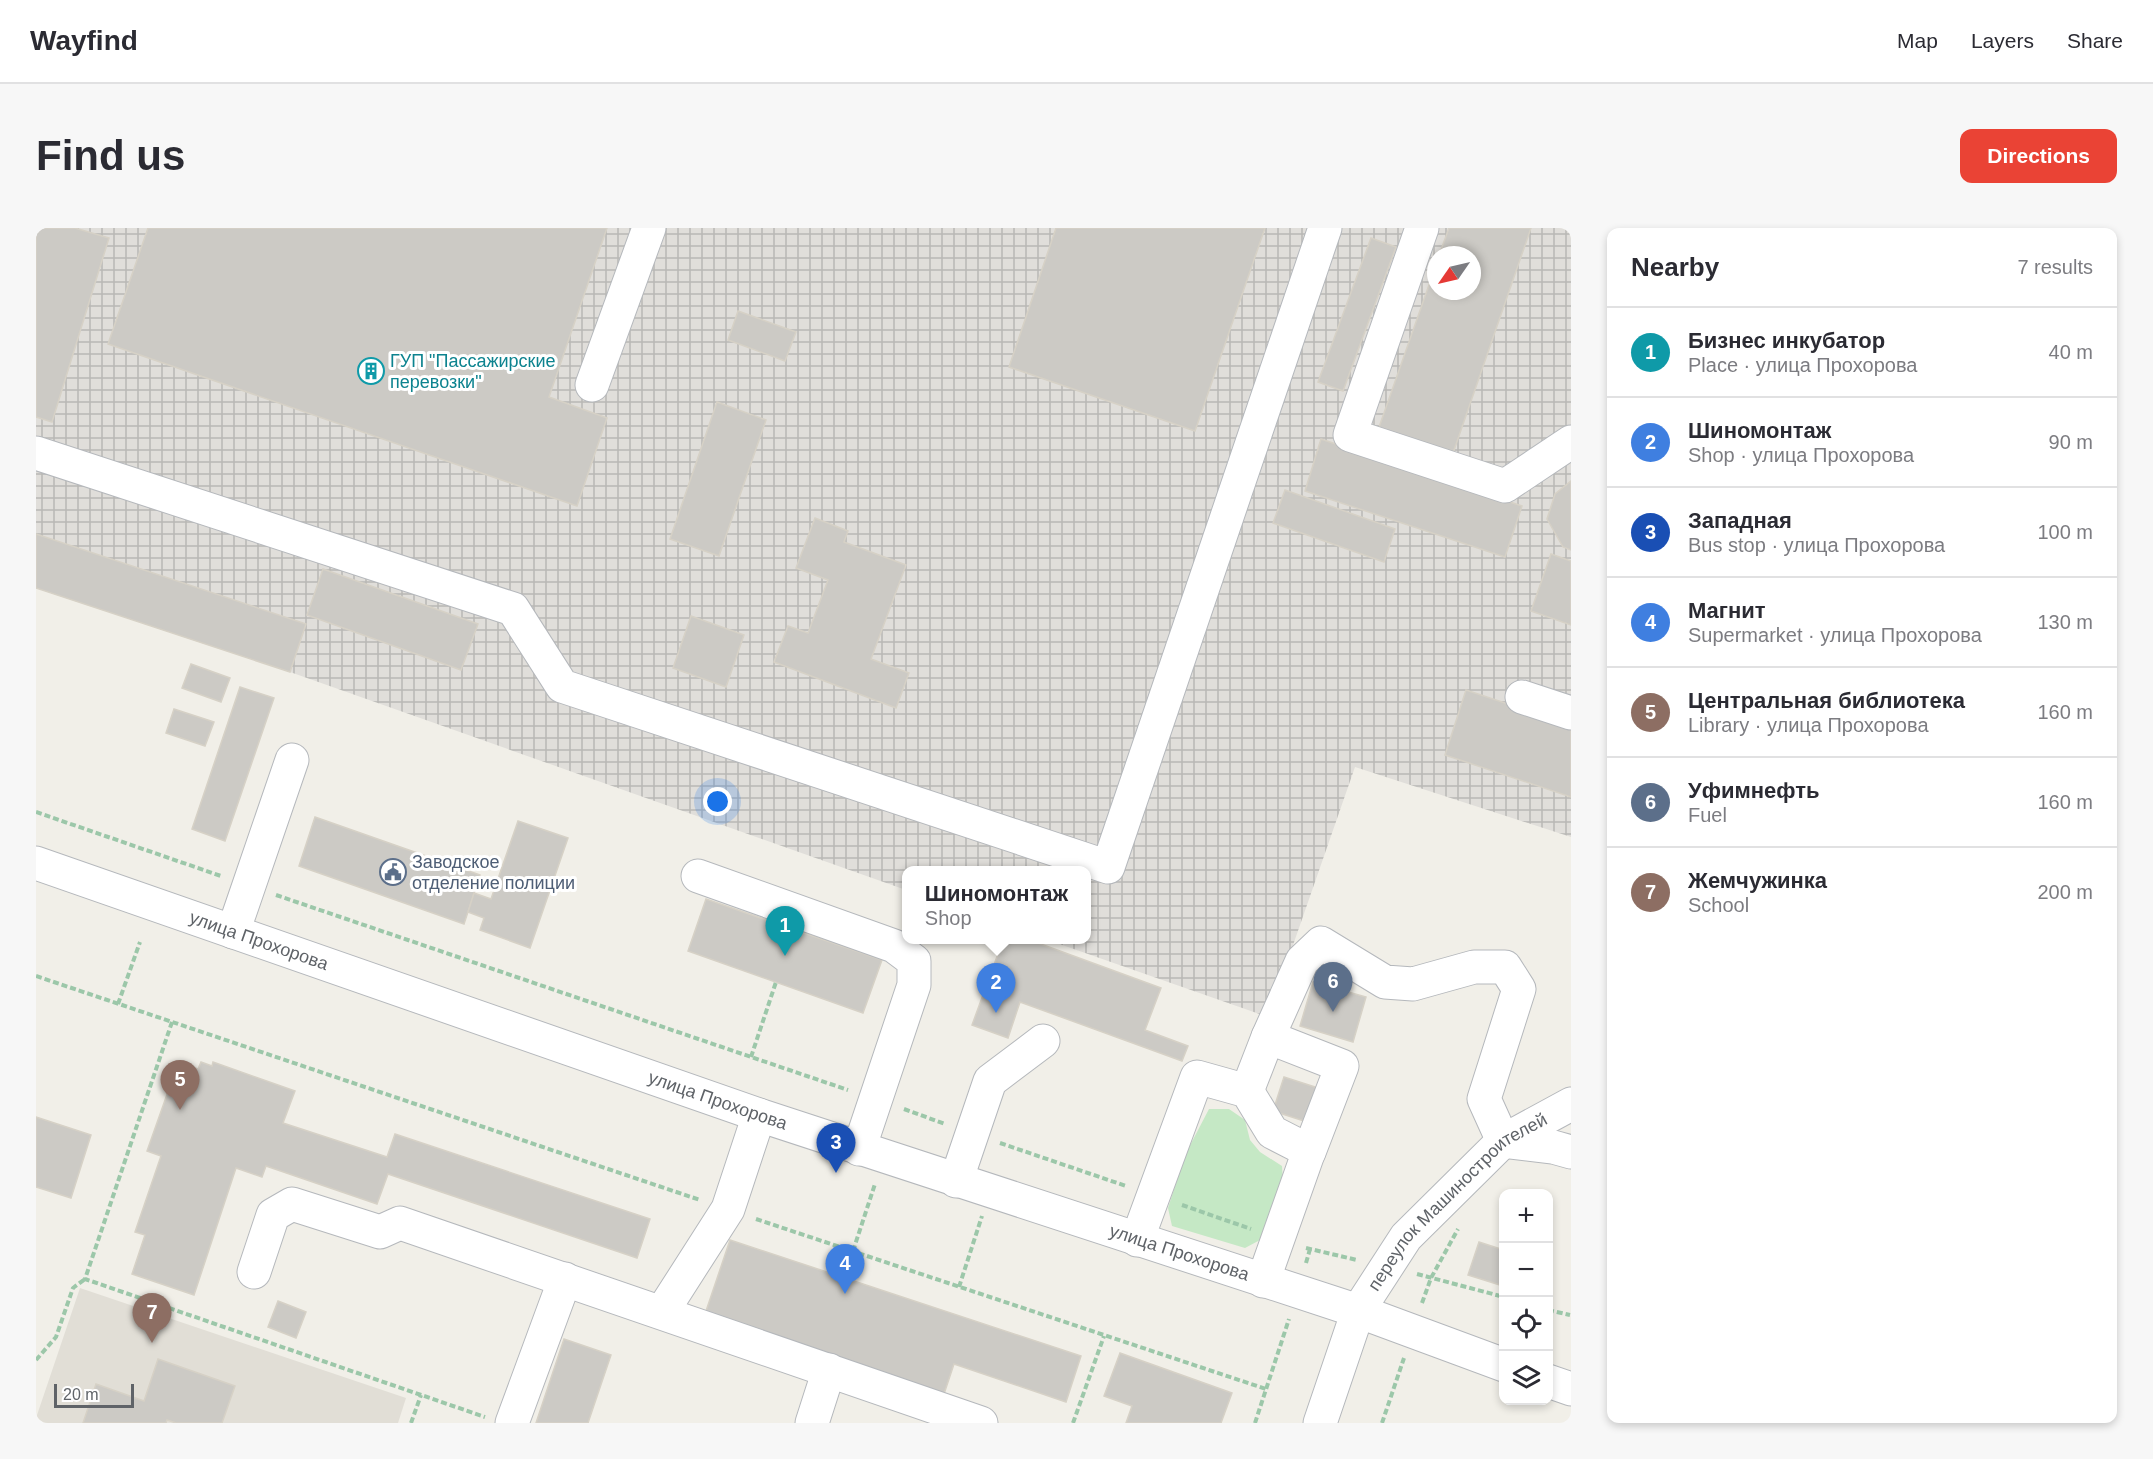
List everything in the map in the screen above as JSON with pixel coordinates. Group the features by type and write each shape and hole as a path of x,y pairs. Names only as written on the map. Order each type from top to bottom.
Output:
{"street":[{"path":"592,385 649,228"},
{"path":"36,453 513,609 562,686 1108,867 1325,228"},
{"path":"1422,228 1350,435 1504,486 1571,442"},
{"path":"1522,697 1571,714"},
{"path":"233,932 292,760"},
{"name":"улица Прохорова","path":"36,863 759,1115 1358,1311 1499,1364"},
{"path":"698,876 894,946 914,961 914,985 876,1100 871,1153"},
{"path":"1247,1091 1302,961 1322,943 1385,982 1413,984 1474,967 1505,967 1519,989 1484,1099 1503,1142 1553,1147 1571,1152"},
{"path":"1263,1281 1342,1066 1268,1037"},
{"path":"956,1181 990,1081 1043,1041"},
{"path":"1137,1240 1197,1077 1247,1091 1272,1132 1309,1152"},
{"name":"переулок Машиностроителей","path":"1320,1423 1358,1311 1406,1236 1503,1142 1571,1104"},
{"path":"662,1312 728,1209 759,1115"},
{"path":"254,1272 273,1215 292,1204 380,1232 400,1223 981,1423"},
{"path":"512,1423 565,1279"},
{"path":"812,1423 829,1370"},
{"path":"1553,1383 1571,1389"}],"path":[{"path":"36,812 1310,1249 1499,1297"},
{"path":"118,1004 140,942"},
{"path":"36,976 1266,1389 1255,1423"},
{"path":"751,1057 776,982"},
{"path":"853,1251 871,1153"},
{"path":"959,1287 990,1192"},
{"path":"36,1360 56,1337 73,1288 85,1279"},
{"path":"1553,1311 1570,1315"},
{"path":"1073,1423 1104,1336"},
{"path":"411,1423 421,1395"}],"shaded area":[{"path":"36,228 1571,228 1571,837 1355,767 1268,1017 1059,944 1091,944 1091,866 902,866 902,889 290,672 36,588"},
{"path":"80,1288 406,1398 398,1423 36,1423"}],"green space":[{"path":"1209,1109 1229,1109 1245,1120 1250,1140 1260,1152 1282,1166 1283,1181 1260,1240 1245,1248 1172,1226 1168,1208 1185,1155"}],"building":[{"path":"36,228 75,228 109,238 52,422 36,417"},
{"name":"ГУП \"Пассажирские перевозки\"","path":"148,228 607,228 549,397 607,418 577,506 108,344"},
{"path":"1056,228 1265,228 1195,431 1009,367"},
{"path":"1449,228 1531,228 1452,456 1378,430 1427,291 1427,300 1481,300 1481,246 1442,246"},
{"path":"1371,238 1396,247 1343,391 1318,382"},
{"path":"738,311 796,332 785,361 728,340"},
{"path":"717,402 766,420 719,556 670,539"},
{"path":"1321,439 1522,506 1505,557 1305,491"},
{"path":"1571,481 1571,550 1563,547 1547,519 1555,494"},
{"path":"1285,490 1395,529 1384,562 1273,523"},
{"path":"815,518 848,531 844,542 906,565 871,659 909,673 896,708 774,662 788,626 808,633 828,580 796,568"},
{"path":"36,534 306,624 290,672 36,588"},
{"path":"1551,554 1571,561 1571,625 1531,611"},
{"path":"323,569 478,624 461,670 307,615"},
{"path":"691,616 744,635 726,687 673,668"},
{"path":"191,664 230,678 221,702 182,688"},
{"path":"240,687 274,698 225,841 192,829"},
{"path":"1466,690 1571,725 1571,797 1445,755"},
{"path":"174,709 214,722 205,746 166,733"},
{"name":"Заводское отделение полиции","path":"315,817 480,875 464,924 299,866"},
{"path":"518,821 568,838 530,948 480,930 484,918 468,912 474,893 491,899"},
{"path":"706,899 882,960 863,1013 688,951"},
{"path":"1002,944 1041,944 1161,988 1145,1030 1188,1046 1182,1061 1020,1002 1008,1038 972,1025"},
{"path":"1313,982 1366,997 1353,1042 1300,1026"},
{"path":"201,1062 212,1066 213,1062 295,1091 283,1123 387,1157 395,1134 650,1219 637,1258 388,1174 377,1204 266,1166 262,1177 236,1168 194,1295 132,1274 145,1235 135,1232 161,1156 147,1151 176,1069 187,1072 189,1066 198,1069"},
{"path":"1284,1077 1340,1095 1329,1129 1273,1111"},
{"path":"36,1117 91,1135 71,1198 36,1187"},
{"path":"730,1240 1081,1356 1066,1402 954,1364 944,1394 705,1314"},
{"path":"1479,1242 1499,1248 1499,1285 1468,1275"},
{"path":"278,1301 306,1312 296,1338 268,1327"},
{"path":"564,1339 611,1355 588,1423 536,1423"},
{"path":"1120,1353 1232,1393 1221,1423 1126,1423 1132,1406 1104,1396"},
{"path":"158,1359 235,1386 222,1423 176,1423 167,1420 166,1423 83,1423 96,1384 144,1401"}],"place":[{"name":"ГУП \"Пассажирские перевозки\"","path":"371,371"},
{"name":"Заводское отделение полиции","path":"393,872"},
{"name":"Бизнес инкубатор","path":"785,956"},
{"name":"Уфимнефть","path":"1333,1012"},
{"name":"Шиномонтаж","path":"996,1013"},
{"name":"Центральная библиотека","path":"180,1110"},
{"name":"Западная","path":"836,1173"},
{"name":"Магнит","path":"845,1294"},
{"name":"Жемчужинка","path":"152,1343"}]}
